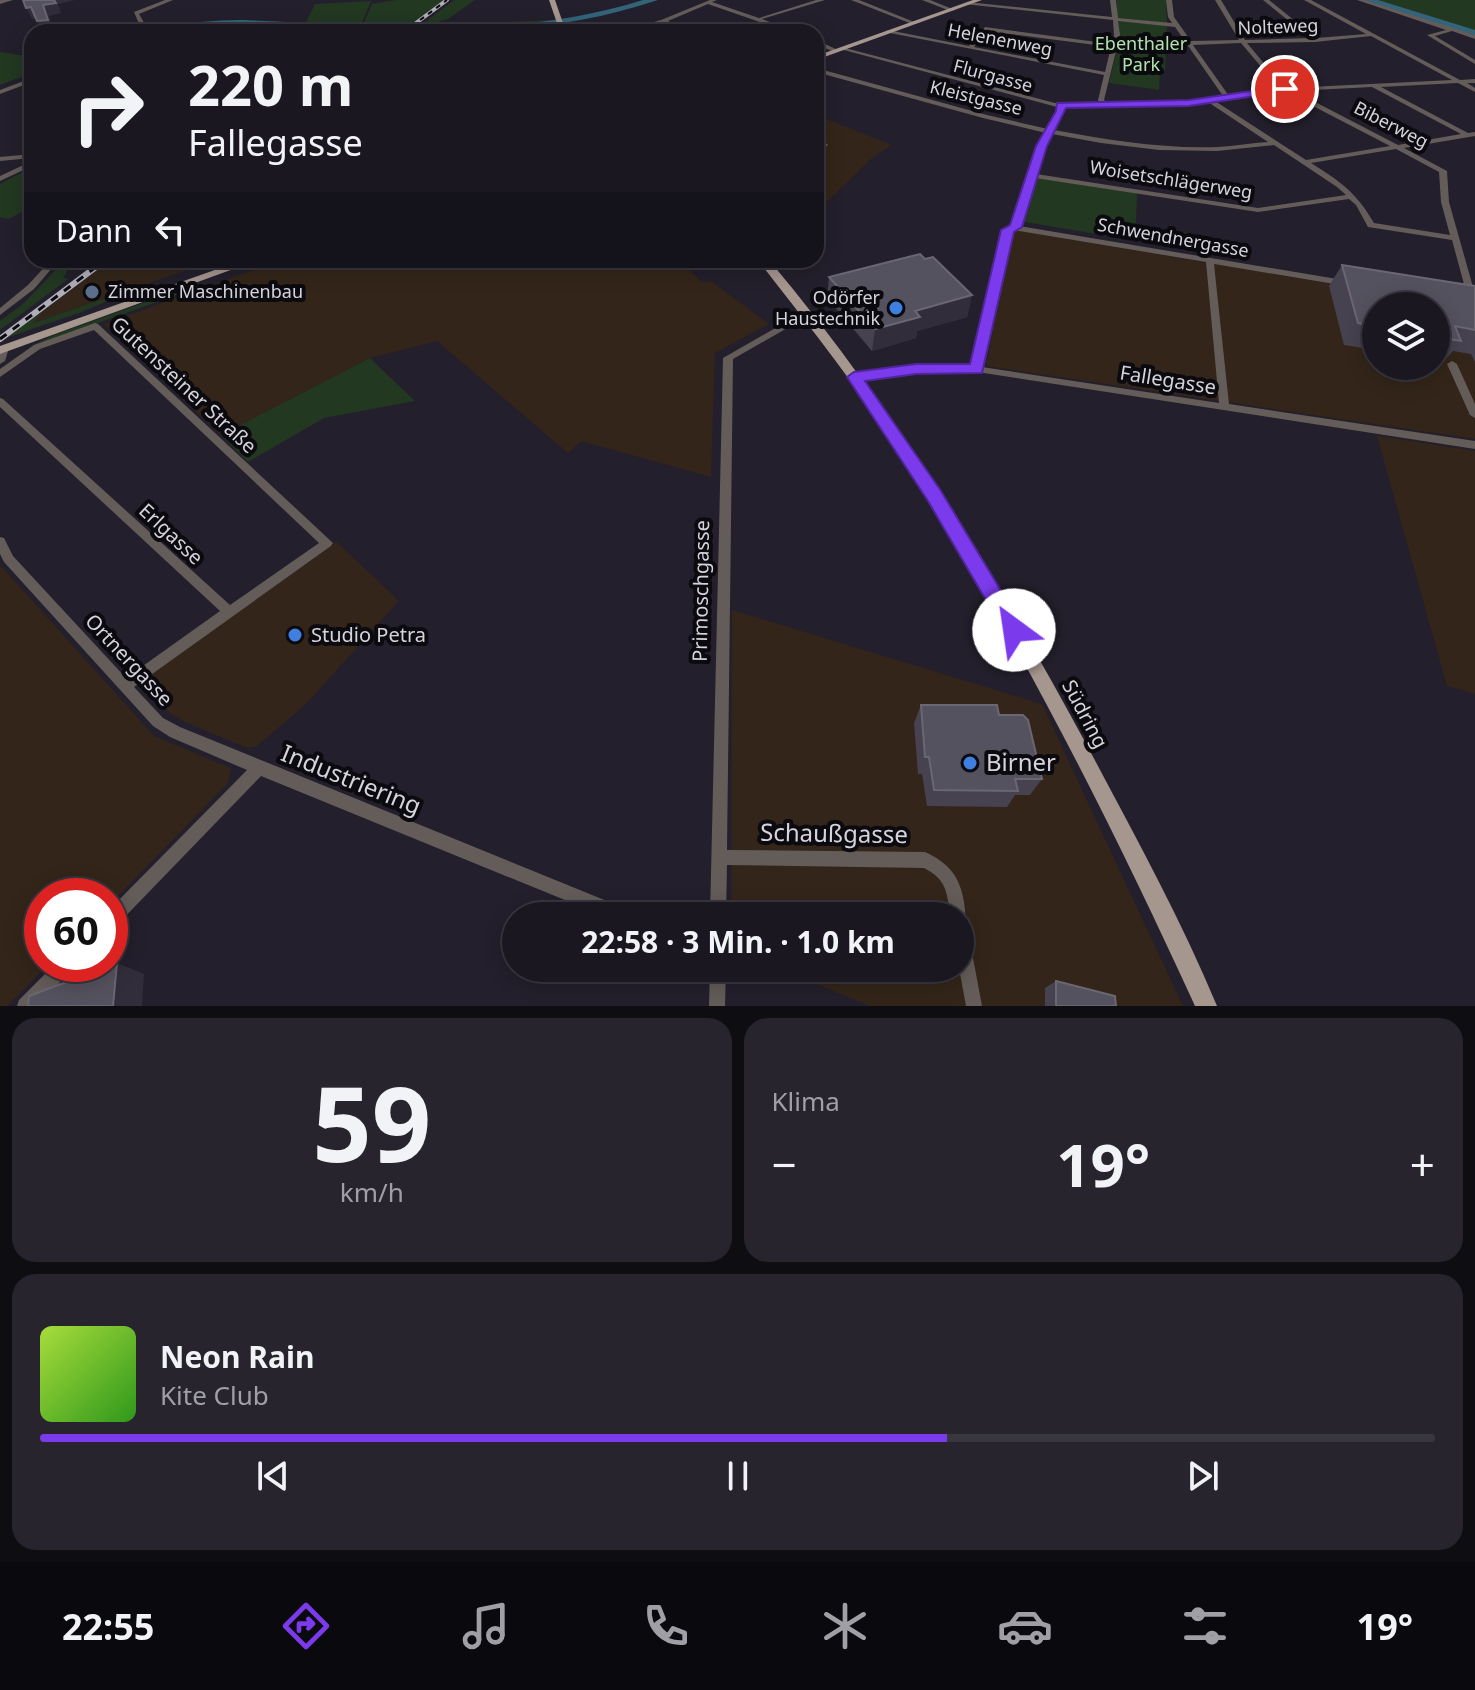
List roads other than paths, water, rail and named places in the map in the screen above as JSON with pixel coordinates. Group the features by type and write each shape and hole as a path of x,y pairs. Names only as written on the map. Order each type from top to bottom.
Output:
{"main road":[{"path":"552,0 560,24"},
{"path":"824,55 979,0"},
{"path":"2,349 230,268"},
{"name":"Südring","path":"770,268 854,377 934,496 1030,657 1123,834 1206,1006"}],"street":[{"path":"0,2 10,0"},
{"path":"142,24 136,13 170,0"},
{"path":"761,18 822,0"},
{"path":"854,0 914,23"},
{"path":"925,0 952,10"},
{"path":"1104,105 1101,100 1115,46 1113,0"},
{"path":"1169,0 1170,15 1228,99"},
{"path":"1218,0 1244,43 1285,89"},
{"path":"1266,0 1315,40"},
{"path":"1307,0 1475,90"},
{"path":"1360,0 1475,37"},
{"path":"649,24 712,1 774,24"},
{"path":"967,4 1176,25"},
{"path":"663,21 670,24"},
{"path":"970,48 985,29 1115,46"},
{"path":"1454,30 1430,35 1475,62"},
{"name":"Helenenweg","path":"888,32 1107,74"},
{"name":"Nolteweg","path":"1188,43 1315,40 1370,35"},
{"name":"Flurgasse","path":"824,45 1035,102 1060,105 1210,101 1285,89 1475,81"},
{"name":"Kleistgasse","path":"824,72 1050,130 1116,143 1177,149 1229,149 1275,143"},
{"path":"0,92 24,83"},
{"path":"1373,85 1472,135"},
{"name":"Biberweg","path":"1285,89 1443,171 1445,202 1475,305"},
{"path":"1210,101 1352,196 1371,225 1455,238"},
{"path":"977,369 1008,230 1015,227 1032,175 1061,111 1060,105"},
{"path":"1305,162 1472,135"},
{"path":"0,159 24,157"},
{"path":"0,179 24,167"},
{"name":"Woisetschlägerweg","path":"1032,175 1258,210 1352,196"},
{"name":"Schwendnergasse","path":"1015,227 1361,286"},
{"path":"1210,260 1224,406"},
{"path":"0,312 31,287 48,268"},
{"path":"1461,303 1475,305"},
{"name":"Primoschgasse","path":"718,902 728,358 807,313"},
{"name":"Gutensteiner Straße","path":"0,374 37,347 95,326 327,543 229,612"},
{"path":"0,361 2,349"},
{"path":"1452,364 1475,415"},
{"name":"Fallegasse","path":"854,377 916,369 977,369 1475,445"},
{"name":"Erlgasse","path":"0,401 229,612"},
{"name":"Ortnergasse","path":"0,541 8,559 158,722 259,768"},
{"path":"125,686 229,612"},
{"name":"Industriering","path":"128,902 259,768 589,902"},
{"name":"Schaußgasse","path":"719,857 925,860 943,868 953,884 956,902"},
{"path":"25,1006 48,982"},
{"path":"717,1006 718,982"},
{"path":"970,982 974,1006"}],"water":[{"path":"643,0 658,0 556,24 515,24 594,13"},
{"path":"244,20 330,24 182,24"}],"waterway":[{"path":"1368,0 1475,33"}],"railway":[{"path":"415,24 447,0"},
{"path":"0,339 95,268"}],"place":[{"name":"Zimmer Maschinenbau","path":"92,292"},
{"name":"Odörfer Haustechnik","path":"896,308"},
{"name":"Studio Petra","path":"295,635"},
{"name":"Birner","path":"970,763"}],"park label":[{"name":"Ebenthaler Park","path":"1141,54"}]}
